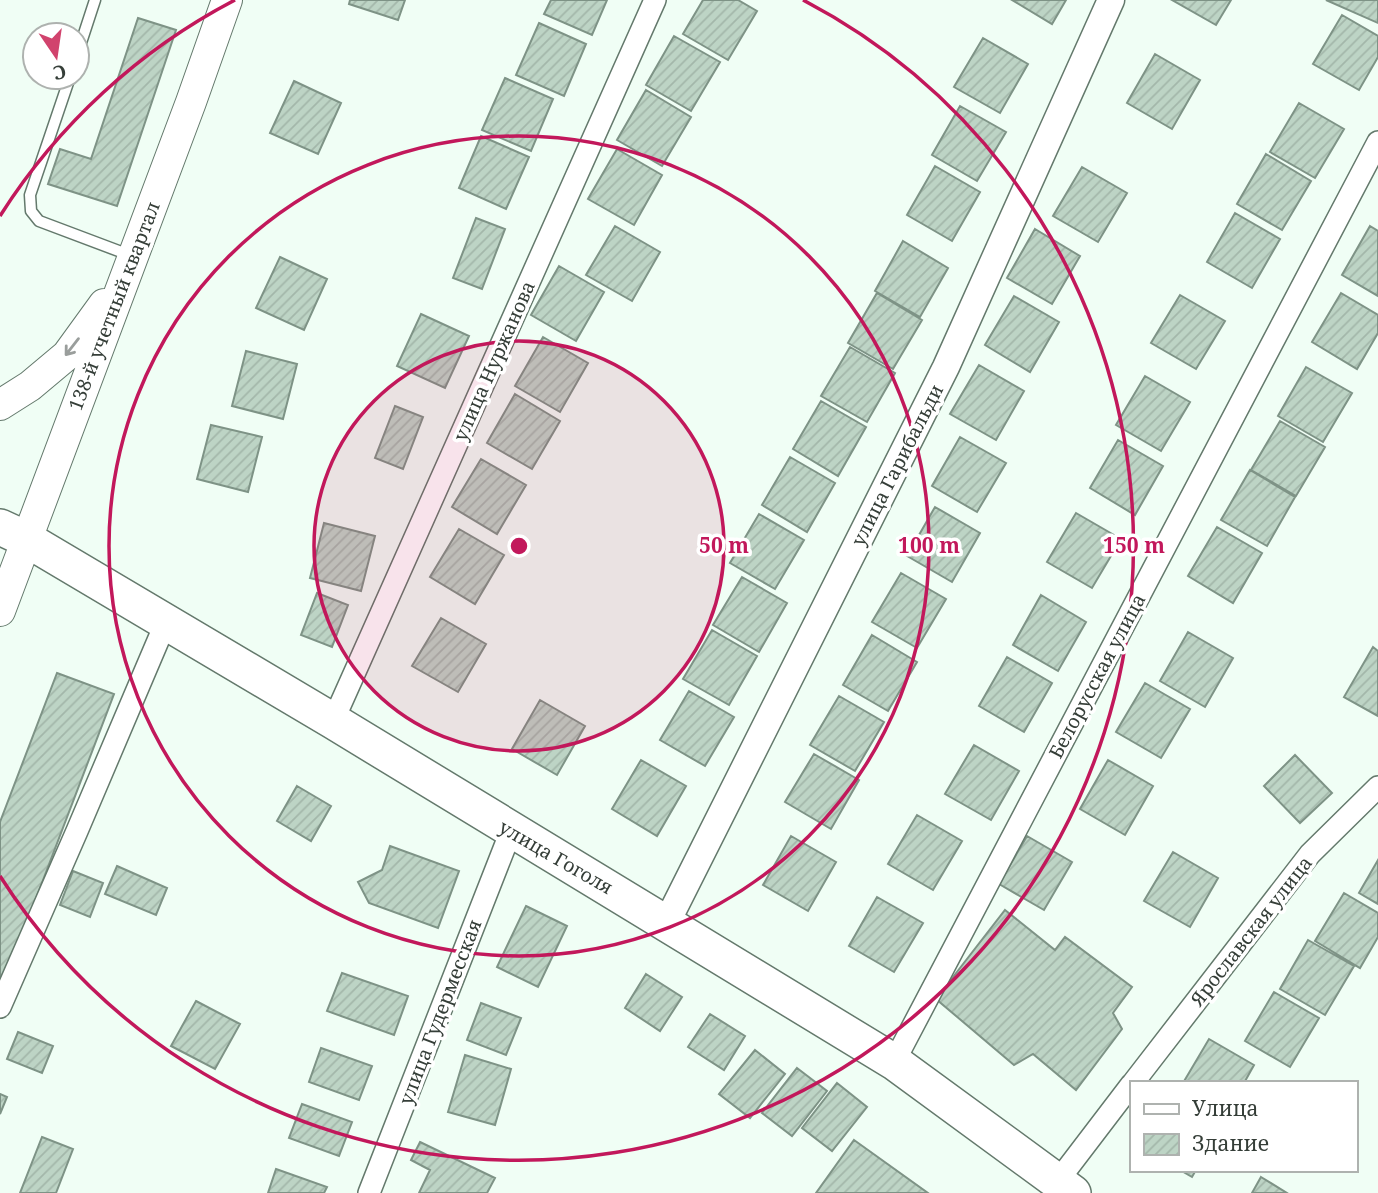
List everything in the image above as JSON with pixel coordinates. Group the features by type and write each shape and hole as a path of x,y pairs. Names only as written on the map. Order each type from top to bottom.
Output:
{"highway":[{"name":"улица Гоголя","path":"9,529 334,721 894,1062 1065,1187"}],"main road":[{"name":"138-й учетный квартал","path":"0,611 9,529 130,264 227,0"},
{"path":"0,405 30,386 67,355 130,264"}],"street":[{"name":"улица Нуржанова","path":"334,721 655,0"},
{"name":"улица Гарибальди","path":"667,922 946,367 1111,0"},
{"name":"Белорусская улица","path":"894,1062 1378,142"},
{"path":"0,1007 166,622"},
{"name":"Ярославская улица","path":"1134,1081 1310,854 1378,787"},
{"name":"улица Гудермесская","path":"369,1193 511,831"},
{"name":"Ярославская улица","path":"1065,1187 1130,1087"}],"lane":[{"path":"88,21 95,0"},
{"path":"65,91 30,195 31,211 39,221 130,264"}],"building":[{"path":"350,0 405,0 398,20 349,4"},
{"path":"551,0 607,0 592,35 544,14"},
{"path":"703,0 738,0 757,11 728,60 683,34"},
{"path":"1012,0 1066,0 1052,24"},
{"path":"1172,0 1231,0 1216,25"},
{"path":"1326,0 1378,0 1378,23"},
{"path":"1342,15 1378,36 1378,57 1359,90 1313,64"},
{"path":"138,18 176,30 117,206 48,184 60,149 91,159"},
{"path":"539,23 586,44 564,96 516,75"},
{"path":"674,36 720,62 691,111 646,85"},
{"path":"983,38 1028,64 1000,113 954,87"},
{"path":"1155,54 1200,80 1172,129 1127,103"},
{"path":"505,78 553,99 531,151 482,130"},
{"path":"294,81 341,103 318,154 270,133"},
{"path":"646,90 691,117 662,166 617,140"},
{"path":"1299,103 1344,129 1315,178 1270,152"},
{"path":"960,106 1006,132 977,181 932,155"},
{"path":"481,136 529,157 506,209 459,188"},
{"path":"617,149 662,175 634,225 588,199"},
{"path":"1266,154 1311,181 1282,230 1237,204"},
{"path":"935,166 980,192 952,241 907,215"},
{"path":"1082,167 1127,193 1098,242 1053,216"},
{"path":"1235,213 1280,239 1252,288 1207,262"},
{"path":"476,218 505,229 482,289 453,278"},
{"path":"615,226 660,252 632,301 586,275"},
{"path":"1370,226 1378,231 1378,296 1342,275"},
{"path":"1035,229 1080,256 1052,304 1007,278"},
{"path":"903,241 948,268 920,317 875,291"},
{"path":"280,257 327,279 304,330 256,308"},
{"path":"559,266 604,292 576,341 531,315"},
{"path":"877,293 922,320 893,369 848,343"},
{"path":"1341,293 1378,315 1378,333 1357,369 1312,342"},
{"path":"1180,295 1225,321 1196,369 1151,343"},
{"path":"1014,296 1059,322 1030,372 985,345"},
{"path":"421,314 469,336 445,388 397,366"},
{"path":"543,337 588,363 560,412 515,386"},
{"path":"850,347 895,373 867,422 821,396"},
{"path":"246,351 297,364 283,419 232,406"},
{"path":"979,365 1024,391 996,440 950,414"},
{"path":"1306,367 1352,393 1323,442 1278,416"},
{"path":"1145,376 1190,402 1161,451 1116,425"},
{"path":"515,394 560,421 532,469 487,443"},
{"path":"821,401 866,427 838,476 793,449"},
{"path":"395,406 423,417 403,469 375,458"},
{"path":"1280,421 1325,447 1296,496 1251,470"},
{"path":"211,425 262,437 248,492 197,479"},
{"path":"960,437 1006,463 977,512 932,486"},
{"path":"1118,440 1163,466 1135,515 1090,488"},
{"path":"790,457 835,483 807,532 762,505"},
{"path":"481,459 526,485 497,534 452,507"},
{"path":"1250,470 1295,497 1267,546 1221,520"},
{"path":"935,507 980,533 952,582 907,556"},
{"path":"1076,513 1121,539 1092,588 1047,562"},
{"path":"759,514 804,540 775,589 730,563"},
{"path":"324,523 375,536 361,591 310,578"},
{"path":"1217,527 1262,553 1233,603 1188,576"},
{"path":"459,529 504,555 475,604 430,577"},
{"path":"901,573 946,599 917,648 872,622"},
{"path":"742,577 787,603 759,652 713,625"},
{"path":"317,593 348,605 332,647 301,635"},
{"path":"1041,595 1086,622 1058,671 1013,645"},
{"path":"441,618 486,644 458,692 412,666"},
{"path":"712,630 757,656 729,705 683,679"},
{"path":"1188,632 1233,658 1205,707 1160,681"},
{"path":"872,635 917,662 888,711 843,685"},
{"path":"1373,647 1378,651 1378,716 1344,697"},
{"path":"1007,657 1052,683 1024,732 979,706"},
{"path":"57,673 114,694 3,985 0,984 0,822"},
{"path":"1145,683 1190,709 1161,758 1116,732"},
{"path":"689,691 734,717 705,766 660,740"},
{"path":"839,696 884,722 855,771 810,745"},
{"path":"540,700 585,726 557,775 512,749"},
{"path":"974,745 1019,771 991,820 945,794"},
{"path":"814,754 859,780 831,829 785,802"},
{"path":"1295,755 1332,793 1300,823 1264,786"},
{"path":"641,760 686,786 657,836 612,809"},
{"path":"1108,760 1153,786 1125,835 1080,809"},
{"path":"297,786 331,806 311,841 277,821"},
{"path":"917,815 962,841 933,890 888,864"},
{"path":"791,836 836,862 808,911 763,885"},
{"path":"1027,836 1072,862 1044,910 999,884"},
{"path":"390,846 459,871 438,928 369,903 358,882 382,870"},
{"path":"1173,852 1218,878 1190,927 1144,901"},
{"path":"1378,860 1378,904 1359,893"},
{"path":"117,866 167,888 156,915 105,894"},
{"path":"73,871 103,883 90,917 60,905"},
{"path":"1344,893 1378,913 1378,937 1360,968 1315,941"},
{"path":"877,897 923,923 894,972 849,946"},
{"path":"526,906 567,926 538,987 497,967"},
{"path":"1005,910 1055,950 1065,937 1132,987 1113,1013 1122,1029 1076,1090 1033,1054 1014,1065 936,999"},
{"path":"1308,940 1354,966 1325,1015 1280,989"},
{"path":"342,973 408,996 394,1035 327,1011"},
{"path":"646,974 682,997 660,1031 625,1008"},
{"path":"1274,992 1319,1018 1290,1067 1245,1041"},
{"path":"196,1001 240,1024 215,1069 171,1046"},
{"path":"481,1003 521,1018 506,1055 467,1040"},
{"path":"710,1014 745,1036 724,1070 688,1047"},
{"path":"18,1032 53,1046 42,1073 7,1059"},
{"path":"1209,1039 1254,1065 1245,1081 1184,1081"},
{"path":"321,1048 372,1066 359,1100 309,1082"},
{"path":"755,1050 785,1074 750,1118 719,1094"},
{"path":"465,1055 511,1069 495,1125 448,1112"},
{"path":"797,1068 827,1091 792,1136 762,1113"},
{"path":"837,1083 867,1107 832,1151 802,1128"},
{"path":"0,1094 7,1097 0,1114"},
{"path":"302,1104 352,1122 339,1156 289,1138"},
{"path":"42,1137 73,1149 56,1193 20,1193"},
{"path":"854,1140 928,1193 816,1193"},
{"path":"420,1142 495,1178 487,1193 419,1193 430,1170 411,1160"},
{"path":"276,1169 327,1187 324,1193 268,1193"},
{"path":"1261,1177 1287,1193 1252,1193"}]}
